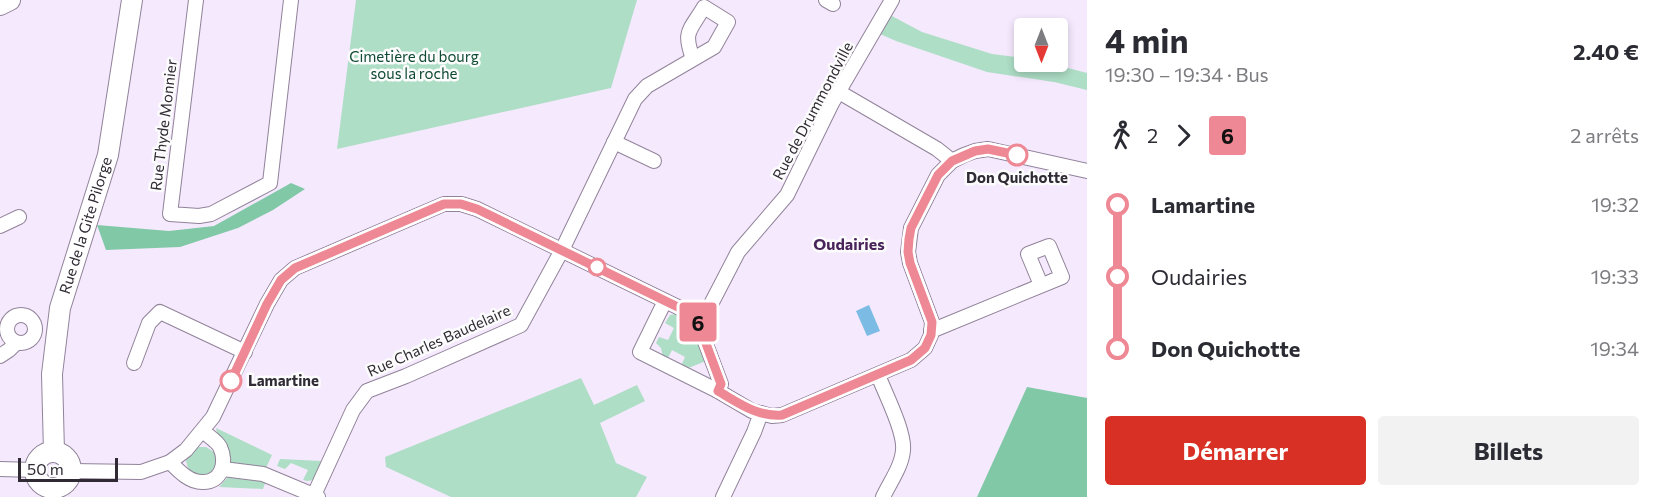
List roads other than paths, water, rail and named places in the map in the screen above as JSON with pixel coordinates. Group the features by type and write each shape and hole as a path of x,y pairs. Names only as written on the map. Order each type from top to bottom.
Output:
{"street":[{"path":"0,5 10,0"},
{"name":"Rue de la Gite Pilorge","path":"54,452 52,374 60,308 108,155 132,0"},
{"name":"Rue Thyde Monnier","path":"196,0 170,214 199,216 211,214 270,183 291,0"},
{"name":"Rue de Drummondville","path":"698,322 709,308 738,252 787,195 839,92 892,0"},
{"name":"Rue Charles Baudelaire","path":"316,496 353,410 367,391 521,325 562,250 635,99 647,86 693,59"},
{"path":"839,92 937,148 952,161"},
{"path":"614,142 654,161"},
{"path":"665,301 640,352 718,391 752,411 772,416 782,415 911,360 925,348 932,322 910,263 909,239 911,228 938,175 952,161 975,151 988,149 1087,171"},
{"path":"71,471 141,472 170,462 186,450 213,417 267,304 281,280 295,268 444,204 461,204 477,209 688,312 698,322 721,384 718,391"},
{"path":"0,226 19,218"},
{"path":"931,331 1041,285"},
{"path":"134,363 149,323 160,312 245,352"},
{"path":"0,356 16,343"},
{"path":"878,375 902,436 903,449 899,464 883,497"},
{"path":"723,497 761,414"},
{"path":"170,462 185,476 201,482 210,481 218,476 223,469 224,460 219,446 203,431"},
{"path":"54,452 66,458 71,471 65,484 52,493 40,483 35,470 40,457 54,452"},
{"path":"0,469 35,470"},
{"path":"223,469 263,474 316,496"},
{"path":"201,482 201,497"}],"water":[{"path":"869,305 880,331 867,336 856,311"}],"place":[{"name":"Don Quichotte","path":"1017,155"},
{"name":"Lamartine","path":"231,381"}],"district":[{"name":"Oudairies","path":"849,244"}],"park label":[{"name":"Cimetière du bourg sous la roche","path":"414,66"}]}
